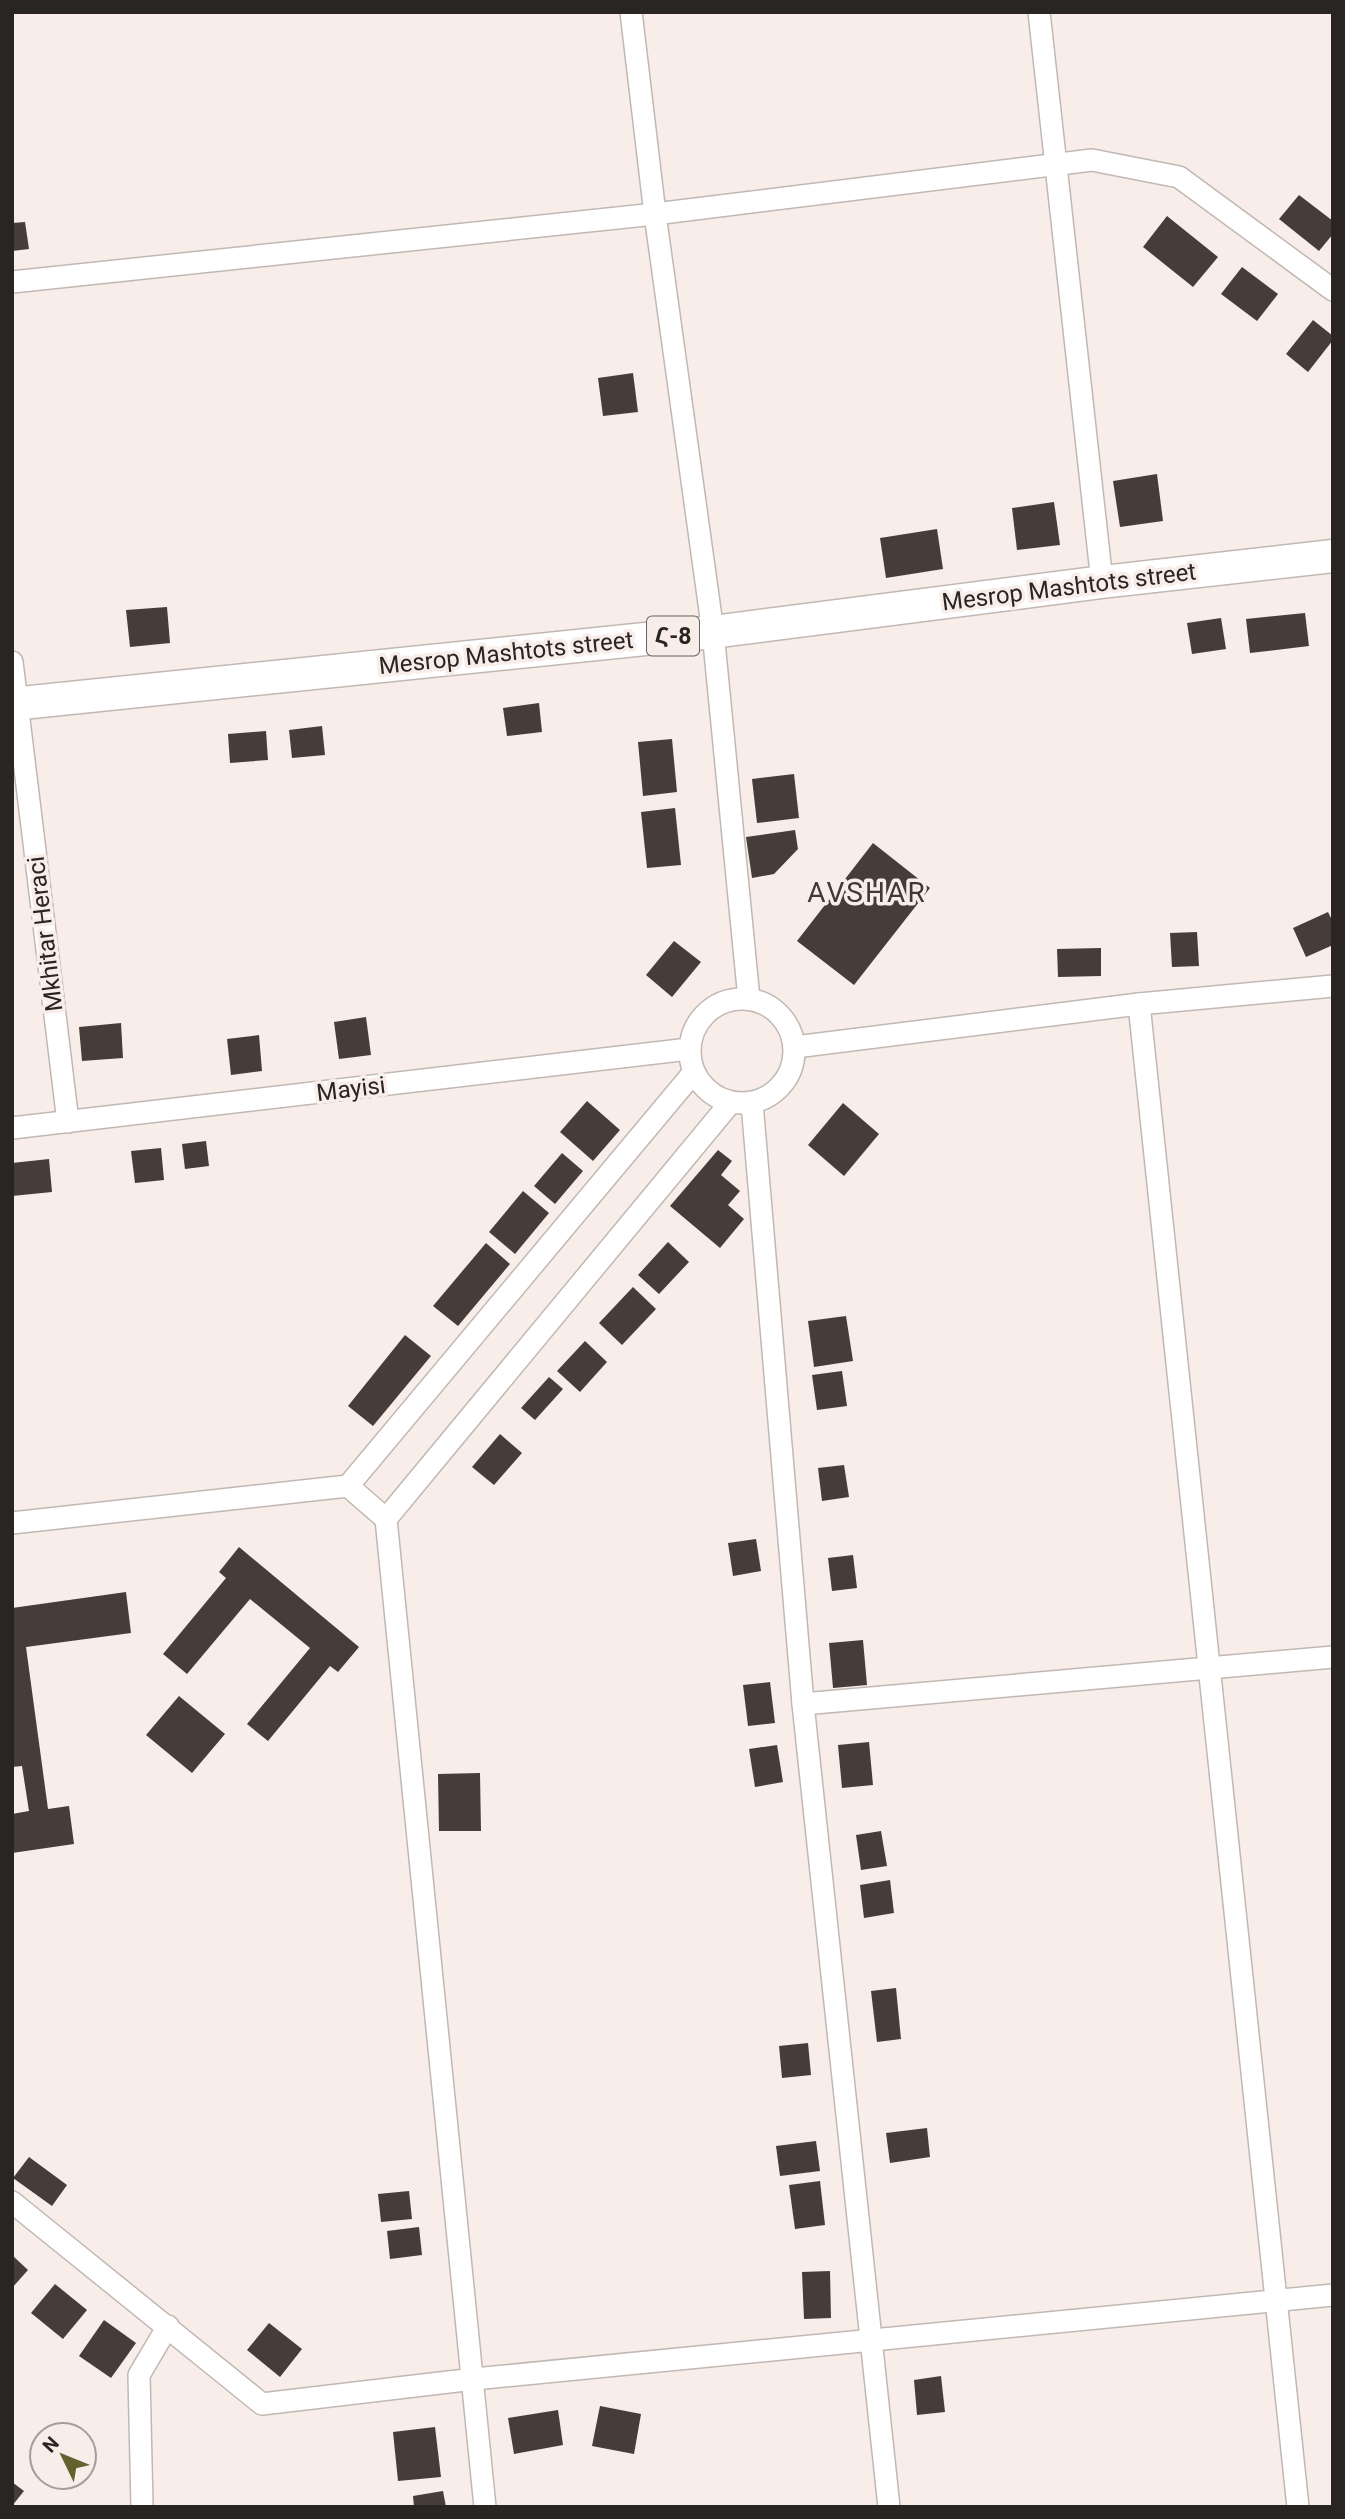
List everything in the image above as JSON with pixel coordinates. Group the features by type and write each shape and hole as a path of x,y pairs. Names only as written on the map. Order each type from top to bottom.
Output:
{"main road":[{"name":"Mesrop Mashtots street","path":"15,704 713,632 1102,582 1333,556"}],"street":[{"path":"631,12 655,214 713,632 750,999"},
{"path":"1039,12 1102,582"},
{"path":"12,282 655,214 1092,160 1179,177 1333,290"},
{"name":"Mkhitar Heraci","path":"12,662 68,1122"},
{"path":"795,1047 1139,1004 1333,986"},
{"path":"732,999 750,999 766,1004 781,1015 790,1030 795,1047 788,1076 779,1088 766,1097 742,1102 716,1096 703,1086 694,1072 689,1049 693,1032 702,1017 715,1005 732,999"},
{"path":"1139,1004 1298,2507"},
{"name":"Mayisi","path":"12,1128 689,1049"},
{"path":"12,1523 348,1486 694,1072"},
{"path":"386,1519 742,1102"},
{"path":"742,1102 889,2507"},
{"path":"348,1486 386,1519 485,2507"},
{"path":"803,1704 1333,1657"},
{"path":"12,2202 169,2326 262,2404 474,2379 1333,2295"},
{"path":"142,2507 139,2375 169,2326"}],"building":[{"path":"1299,195 1333,221 1333,234 1319,251 1279,219"},
{"path":"1167,216 1218,257 1193,287 1143,247"},
{"path":"25,222 29,249 12,251 12,223"},
{"path":"1242,267 1278,294 1257,321 1221,294"},
{"path":"1313,320 1333,336 1333,340 1308,372 1286,354"},
{"path":"633,373 638,412 603,416 598,378"},
{"path":"1157,474 1163,521 1120,527 1113,481"},
{"path":"1054,502 1060,545 1017,550 1012,508"},
{"path":"937,529 943,569 886,578 880,538"},
{"path":"167,607 170,643 130,647 126,610"},
{"path":"1305,613 1309,646 1250,653 1246,619"},
{"path":"1221,618 1226,649 1192,654 1187,623"},
{"path":"539,703 542,732 507,736 503,708"},
{"path":"322,726 325,755 292,758 289,730"},
{"path":"266,731 268,760 230,763 228,734"},
{"path":"672,739 677,792 643,796 638,742"},
{"path":"794,774 799,818 757,823 752,779"},
{"path":"675,808 681,865 647,868 641,812"},
{"path":"795,830 798,849 774,874 752,878 746,837"},
{"path":"873,843 930,888 854,985 797,941"},
{"path":"1328,912 1333,922 1333,945 1306,957 1293,928"},
{"path":"1197,932 1199,966 1172,967 1170,933"},
{"path":"674,941 701,962 672,997 646,975"},
{"path":"1101,948 1101,976 1058,977 1057,949"},
{"path":"366,1017 371,1055 339,1059 334,1022"},
{"path":"121,1023 123,1058 82,1061 79,1027"},
{"path":"259,1035 262,1071 231,1075 227,1039"},
{"path":"587,1101 620,1130 593,1161 560,1132"},
{"path":"843,1103 879,1134 844,1176 808,1145"},
{"path":"206,1141 209,1166 185,1169 182,1144"},
{"path":"161,1148 164,1180 135,1183 131,1151"},
{"path":"718,1150 732,1161 721,1175 740,1191 728,1205 744,1219 720,1248 670,1206"},
{"path":"562,1153 583,1171 555,1204 534,1186"},
{"path":"49,1159 52,1192 12,1196 12,1163"},
{"path":"523,1191 549,1213 515,1254 489,1232"},
{"path":"668,1242 689,1262 659,1294 638,1275"},
{"path":"486,1243 510,1264 458,1326 433,1306"},
{"path":"633,1287 656,1309 622,1345 599,1323"},
{"path":"846,1316 853,1361 814,1367 808,1321"},
{"path":"405,1335 431,1356 373,1426 348,1406"},
{"path":"585,1341 607,1362 580,1392 557,1371"},
{"path":"842,1371 847,1406 817,1410 812,1375"},
{"path":"549,1377 563,1389 535,1420 521,1408"},
{"path":"500,1434 522,1453 494,1485 472,1467"},
{"path":"844,1465 849,1497 822,1501 818,1468"},
{"path":"756,1539 761,1571 733,1576 728,1543"},
{"path":"239,1547 359,1647 338,1672 330,1666 268,1741 247,1724 310,1648 250,1599 187,1674 163,1654 226,1578 219,1572"},
{"path":"853,1555 857,1588 832,1591 828,1558"},
{"path":"126,1592 131,1633 26,1647 48,1809 69,1806 74,1844 12,1853 12,1814 29,1811 22,1766 12,1767 12,1608"},
{"path":"863,1640 867,1685 833,1688 829,1643"},
{"path":"770,1682 775,1723 748,1726 743,1685"},
{"path":"179,1696 225,1734 192,1773 146,1735"},
{"path":"869,1742 873,1785 842,1788 838,1745"},
{"path":"777,1745 783,1782 755,1787 749,1749"},
{"path":"480,1773 481,1831 439,1831 438,1774"},
{"path":"881,1831 887,1866 861,1870 856,1835"},
{"path":"890,1880 894,1913 864,1918 860,1885"},
{"path":"896,1988 901,2039 877,2042 871,1991"},
{"path":"808,2043 811,2075 782,2078 779,2046"},
{"path":"927,2128 930,2157 890,2163 886,2133"},
{"path":"816,2141 820,2171 780,2176 776,2146"},
{"path":"29,2157 67,2185 52,2206 13,2178"},
{"path":"820,2181 825,2225 795,2229 789,2185"},
{"path":"409,2191 412,2219 381,2222 378,2194"},
{"path":"419,2227 422,2255 390,2259 387,2231"},
{"path":"12,2255 28,2270 12,2288"},
{"path":"830,2271 831,2318 804,2319 802,2272"},
{"path":"55,2284 87,2310 63,2339 31,2313"},
{"path":"104,2320 136,2343 111,2378 79,2356"},
{"path":"269,2323 302,2349 280,2377 247,2350"},
{"path":"941,2376 945,2412 917,2415 914,2380"},
{"path":"600,2406 641,2414 634,2454 592,2446"},
{"path":"558,2410 563,2445 514,2454 508,2418"},
{"path":"435,2427 441,2477 398,2481 393,2432"},
{"path":"12,2482 24,2491 12,2506"},
{"path":"443,2491 446,2507 414,2507 413,2496"}],"district":[{"name":"AVSHAR","path":"867,892"}]}
